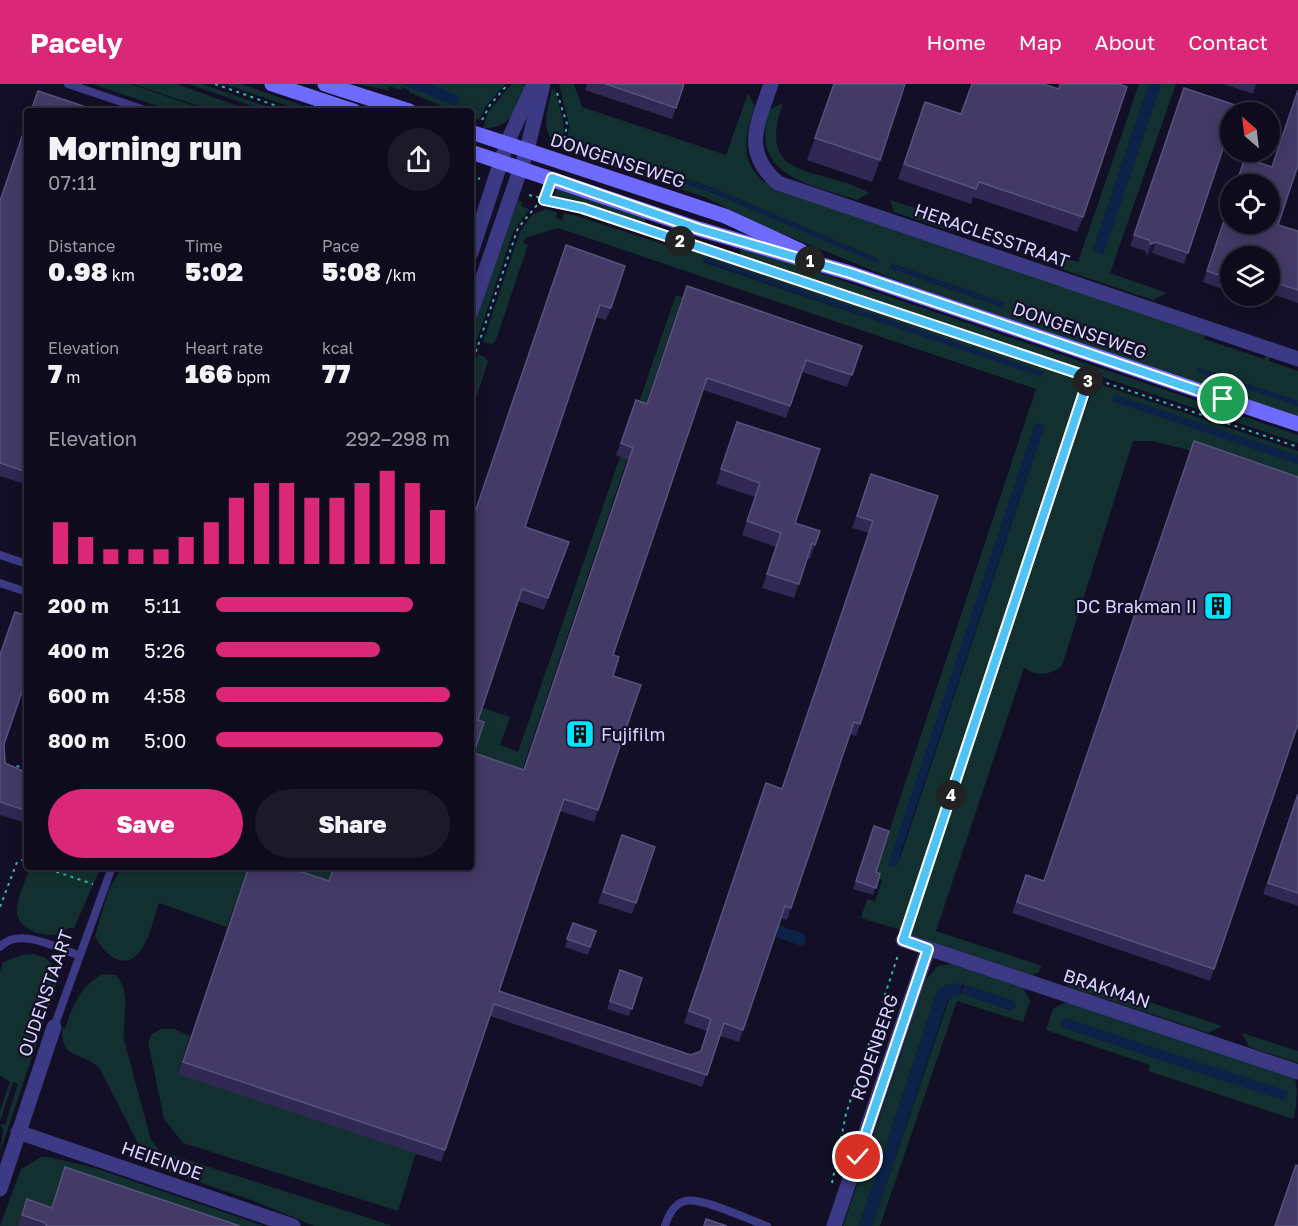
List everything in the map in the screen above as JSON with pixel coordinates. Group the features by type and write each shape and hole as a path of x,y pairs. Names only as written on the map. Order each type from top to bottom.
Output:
{"street":[{"path":"272,84 345,108"},
{"path":"325,84 400,108"},
{"path":"474,243 500,161 534,84"},
{"name":"HERACLESSTRAAT","path":"771,84 755,130 755,147 762,166 778,183 1298,359"},
{"path":"474,303 550,87"},
{"name":"DONGENSEWEG","path":"474,133 724,216 850,273"},
{"name":"DONGENSEWEG","path":"474,153 699,229 850,273 1298,424"},
{"name":"BRAKMAN","path":"903,940 1298,1072"},
{"name":"RODENBERG","path":"834,1226 928,949"},
{"name":"OUDENSTAART","path":"0,1189 54,1027"},
{"name":"HEIEINDE","path":"18,1132 293,1226"}],"lane":[{"path":"68,84 139,108"},
{"path":"0,555 24,563"},
{"path":"0,583 24,591"},
{"name":"OUDENSTAART","path":"54,1027 78,955 111,870"},
{"path":"0,947 5,941 23,937 78,955"},
{"path":"665,1226 672,1210 679,1204 694,1201 767,1226"}],"path":[{"path":"215,84 283,108"},
{"path":"474,133 486,111 508,84"},
{"path":"550,87 567,124 559,161"},
{"path":"474,177 493,183"},
{"path":"474,357 518,228 544,200 552,178"},
{"path":"514,189 544,200 582,208 1298,447"},
{"path":"832,1184 846,1114 1089,377"},
{"path":"0,765 24,767"},
{"path":"0,907 17,862 24,859"},
{"path":"51,870 93,884"}],"green space":[{"path":"93,84 130,84 200,108 163,108"},
{"path":"133,84 176,84 244,108 204,108"},
{"path":"189,84 202,84 271,108 257,108"},
{"path":"224,84 241,84 309,108 294,108"},
{"path":"357,84 402,84 455,105 459,101 432,84 505,84 486,106 479,120 474,118 474,108 446,108 402,87 401,90 389,86 388,90"},
{"path":"512,84 525,84 512,115 501,125 483,128 488,112"},
{"path":"559,84 574,84 582,107 726,155 748,93 755,106 746,148 751,166 766,183 1206,334 1204,339 1264,359 1267,355 1270,357 1269,361 1298,371 1298,401 1198,368 1197,371 1298,406 1298,417 901,282 756,223 707,198 566,150 569,125","holes":["582,144 715,189 878,259 877,262 713,193 581,147","890,263 1004,303 1002,307 890,268"]},
{"path":"1139,84 1149,84 1093,251 1103,254 1161,84 1176,84 1110,273 1167,293 1153,300 1064,270 1056,255 1078,262"},
{"path":"552,89 555,89 564,126 559,147 548,134 546,120"},
{"path":"783,103 777,129 778,148 786,160 798,168 851,184 869,193 857,200 820,189 788,174 775,164 768,150 765,132 769,110"},
{"path":"558,185 647,218 644,225 588,207 555,200 553,199"},
{"path":"514,199 522,202 521,206 529,209 513,232 477,340 474,338 474,316"},
{"path":"890,200 964,224 951,231 894,212"},
{"path":"546,209 557,212 556,218 562,220 564,213 687,252 689,248 787,278 1083,380 901,930 861,918 867,899 875,901 882,880 874,877 1036,389 558,228 525,238 523,243 528,245 496,340 492,344 483,342 520,232 532,215","holes":["705,257 1041,376 703,262","1038,423 1044,427 900,858 889,865 1035,425"]},
{"path":"746,248 1298,435 1298,443 791,272 739,257 741,250"},
{"path":"676,295 682,297 518,782 474,759 474,705 510,717 500,745 518,752"},
{"path":"478,354 485,357 488,362 474,404 474,367"},
{"path":"1096,383 1298,451 1298,456 1115,395 1298,457 1298,477 1152,441 1133,441 1062,666 1043,674 1033,673 1024,668 936,931 1042,966 1039,972 1032,975 909,934 1077,429"},
{"path":"29,870 100,870 74,928 68,928 55,934 39,933 20,921 17,909"},
{"path":"120,870 453,870 420,969 234,906 227,927 159,903 143,947 137,955 123,961 104,950 95,936 109,889"},
{"path":"33,954 46,958 57,971 57,983 0,1152 3,1130 0,1124 5,1125 18,1084 13,1082 0,1121 0,1111 10,1082 0,1076 0,972 3,962 22,955"},
{"path":"951,964 1023,988 1030,1001 1023,1022 957,1001 880,1226 872,1226 950,997 960,993 959,997 961,993 1010,1010 1015,1006 1013,1001 964,985 964,982 962,985 946,985 937,992 859,1226 843,1226 926,979 938,966"},
{"path":"103,974 116,975 124,990 124,1040 151,1140 160,1151 393,1226 314,1226 254,1201 149,1165 100,1069 69,1051 63,1039 62,1028 65,1028 79,996 89,984"},
{"path":"1064,974 1222,1026 1208,1033 1067,986 1063,979"},
{"path":"1066,1002 1295,1079 1297,1099 1293,1119 1148,1071 1150,1065 1046,1030 1053,1009"},
{"path":"161,1029 174,1029 190,1036 178,1073 416,1153 398,1211 183,1143 164,1119 148,1042 152,1034"},
{"path":"1242,1033 1298,1051 1298,1063 1249,1047"},
{"path":"41,1157 50,1157 98,1169 264,1226 0,1226 21,1169"}],"water":[{"path":"402,84 432,84 458,96 459,101 453,105"},
{"path":"1149,84 1161,84 1103,255 1093,251"},
{"path":"582,144 715,189 878,259 876,263 713,193 581,147"},
{"path":"705,257 1044,372 1041,377 703,261"},
{"path":"890,263 1005,303 1002,307 890,268"},
{"path":"1198,368 1298,401 1298,406 1196,372"},
{"path":"1115,395 1298,456 1298,464 1112,401"},
{"path":"1038,423 1044,427 896,867 888,865 1035,425"},
{"path":"753,916 799,932 805,935 806,942 801,946 744,925"},
{"path":"957,983 962,985 960,993 948,1000 872,1226 859,1226 937,992 946,985"},
{"path":"964,985 1013,1001 1015,1008 1010,1010 961,993"},
{"path":"1065,1018 1287,1091 1288,1094 1283,1100 1063,1028 1061,1022"}],"building":[{"path":"606,84 684,84 676,108"},
{"path":"834,84 905,84 880,160 815,138"},
{"path":"972,84 1043,84 1059,89 1060,84 1119,84 1127,87 1083,217 979,182 976,189 904,164 925,102 961,114"},
{"path":"1184,88 1226,102 1220,102 1220,158 1188,253 1156,242 1151,244 1149,240 1134,235"},
{"path":"1298,90 1298,165 1280,219 1280,174 1239,174 1244,162 1257,162 1272,167 1274,162 1280,162 1280,143"},
{"path":"38,91 89,108 32,108"},
{"path":"24,131 24,471 0,463 0,201"},
{"path":"1280,226 1298,231 1298,290 1280,284 1280,246 1220,246 1220,276 1207,271 1220,233 1280,234"},
{"name":"Fujifilm","path":"566,245 625,266 611,308 600,305 525,527 569,542 548,598 522,589 478,720 484,722 474,753 474,515"},
{"name":"Fujifilm","path":"687,286 862,346 852,375 806,360 790,406 707,378 613,655 619,657 613,676 641,685 598,810 564,799 499,991 691,1055 701,1051 711,1019 689,1011 766,783 782,789 873,521 857,516 871,474 938,496 860,724 854,722 791,908 785,906 743,1030 724,1023 707,1075 494,1004 445,1150 183,1062 248,870 296,870 329,881 333,870 474,870 474,753 524,770 633,448 621,443 636,400 647,404"},
{"path":"737,422 820,449 795,523 820,531 815,545 812,543 799,584 767,574 781,533 747,521 760,483 721,469"},
{"name":"DC Brakman II","path":"1194,441 1298,477 1298,724 1214,969 1017,902 1026,875 1044,881"},
{"path":"15,612 24,615 24,686 4,744 5,763 24,772 24,810 0,802 0,655"},
{"path":"1298,794 1298,893 1268,883"},
{"path":"874,826 889,831 876,872 880,874 876,888 856,881"},
{"path":"622,835 655,847 636,903 603,892"},
{"path":"573,923 596,931 590,947 567,939"},
{"path":"620,970 642,978 632,1009 610,1001"},
{"path":"1296,1165 1298,1166 1298,1226 1275,1226"},
{"path":"65,1167 240,1226 46,1226 46,1223 22,1215 27,1199 52,1208"},
{"path":"706,1219 727,1226 704,1226"}],"place":[{"name":"DC Brakman II","path":"1218,606"},
{"name":"Fujifilm","path":"580,734"}],"route":[{"path":"858,1157 928,949 903,940 1089,377 582,208 544,200 552,178 699,229 850,273 1223,399"}]}
